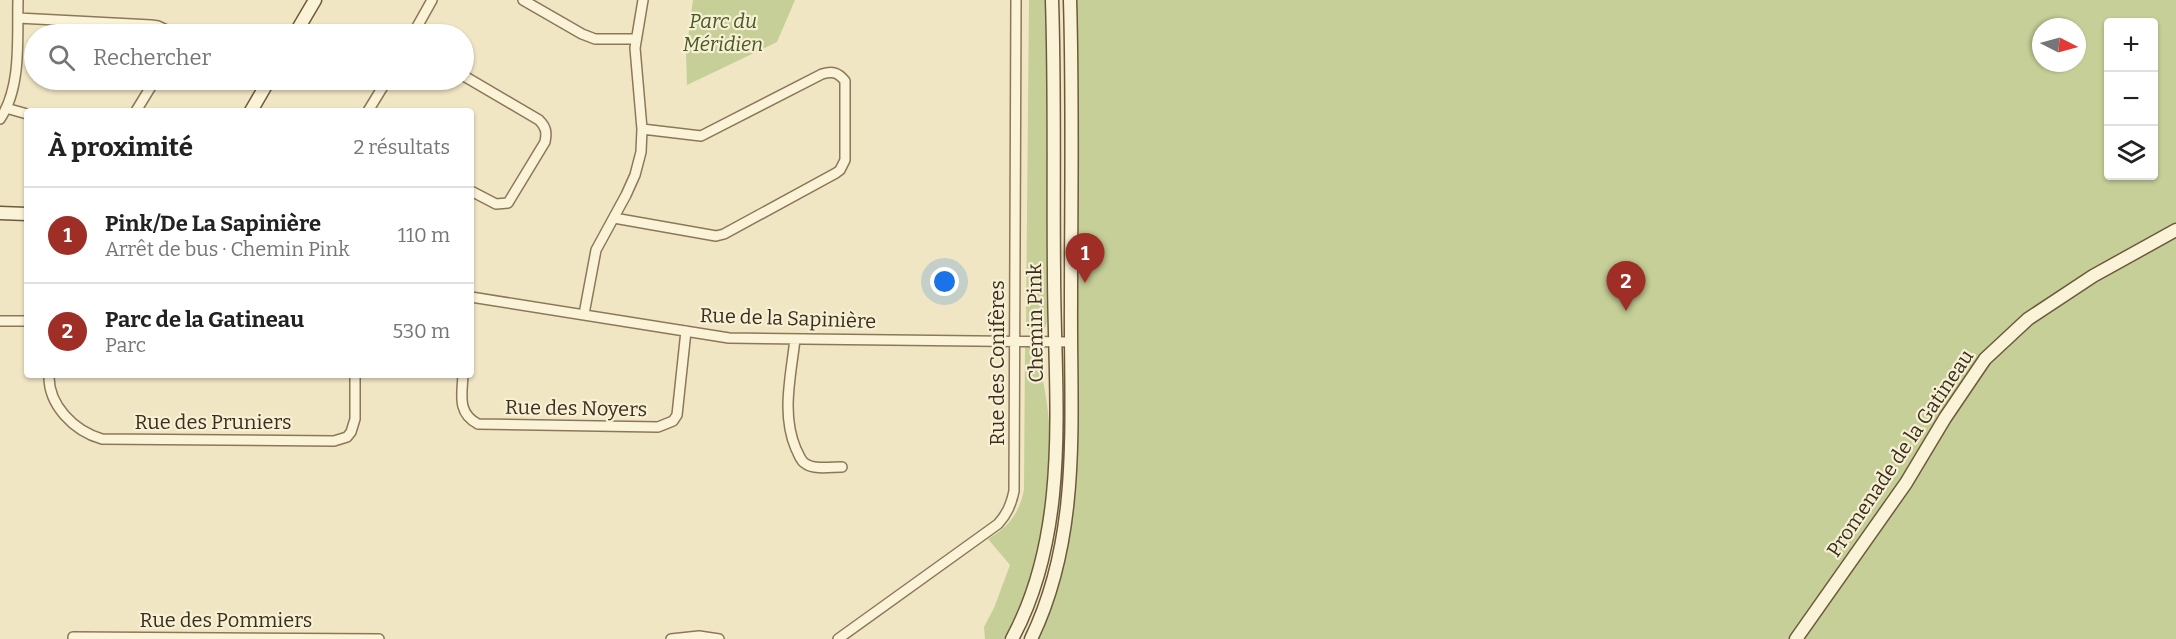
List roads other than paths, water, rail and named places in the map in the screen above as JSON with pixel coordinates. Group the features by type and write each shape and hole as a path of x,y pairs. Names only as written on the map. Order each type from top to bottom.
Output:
{"main road":[{"name":"Chemin Pink","path":"1012,639 1040,568 1053,498 1055,122 1052,0"},
{"name":"Chemin Pink","path":"1031,639 1044,612 1062,550 1072,448 1070,0"},
{"path":"300,24 310,2"},
{"path":"253,108 263,90"},
{"path":"0,213 24,214"},
{"name":"Promenade de la Gatineau","path":"1796,639 1906,483 1945,418 1985,359 2028,319 2093,276 2176,230"}],"street":[{"path":"0,120 6,108 14,78 18,0"},
{"path":"419,24 432,0"},
{"path":"523,0 595,39 636,39"},
{"path":"584,314 593,257 635,175 641,152 642,129 636,39 643,0"},
{"name":"Rue des Conifères","path":"838,639 998,524 1008,511 1014,491 1016,0"},
{"path":"18,18 132,24"},
{"path":"614,218 716,236 724,234 836,174 846,160 845,81 835,72 822,74 701,136 642,129"},
{"path":"474,82 539,120 547,135 508,203 496,204 474,193"},
{"path":"138,108 149,90"},
{"path":"370,108 381,90"},
{"path":"6,108 24,113"},
{"name":"Rue de la Sapinière","path":"474,297 729,338 1071,342"},
{"path":"0,321 24,321"},
{"name":"Rue des Noyers","path":"463,378 463,408 470,419 478,424 658,427 673,422 677,415 686,332"},
{"path":"795,339 787,417 791,436 801,461 807,465 842,467"},
{"name":"Rue des Pruniers","path":"49,378 50,390 62,412 87,433 102,439 334,441 347,438 354,426 355,378"},
{"path":"671,639 708,636 719,639"},
{"name":"Rue des Pommiers","path":"73,637 379,639"}],"place":[{"name":"Pink/De La Sapinière","path":"1085,283"},
{"name":"Parc de la Gatineau","path":"1626,311"}],"park label":[{"name":"Parc du Méridien","path":"723,32"}]}
